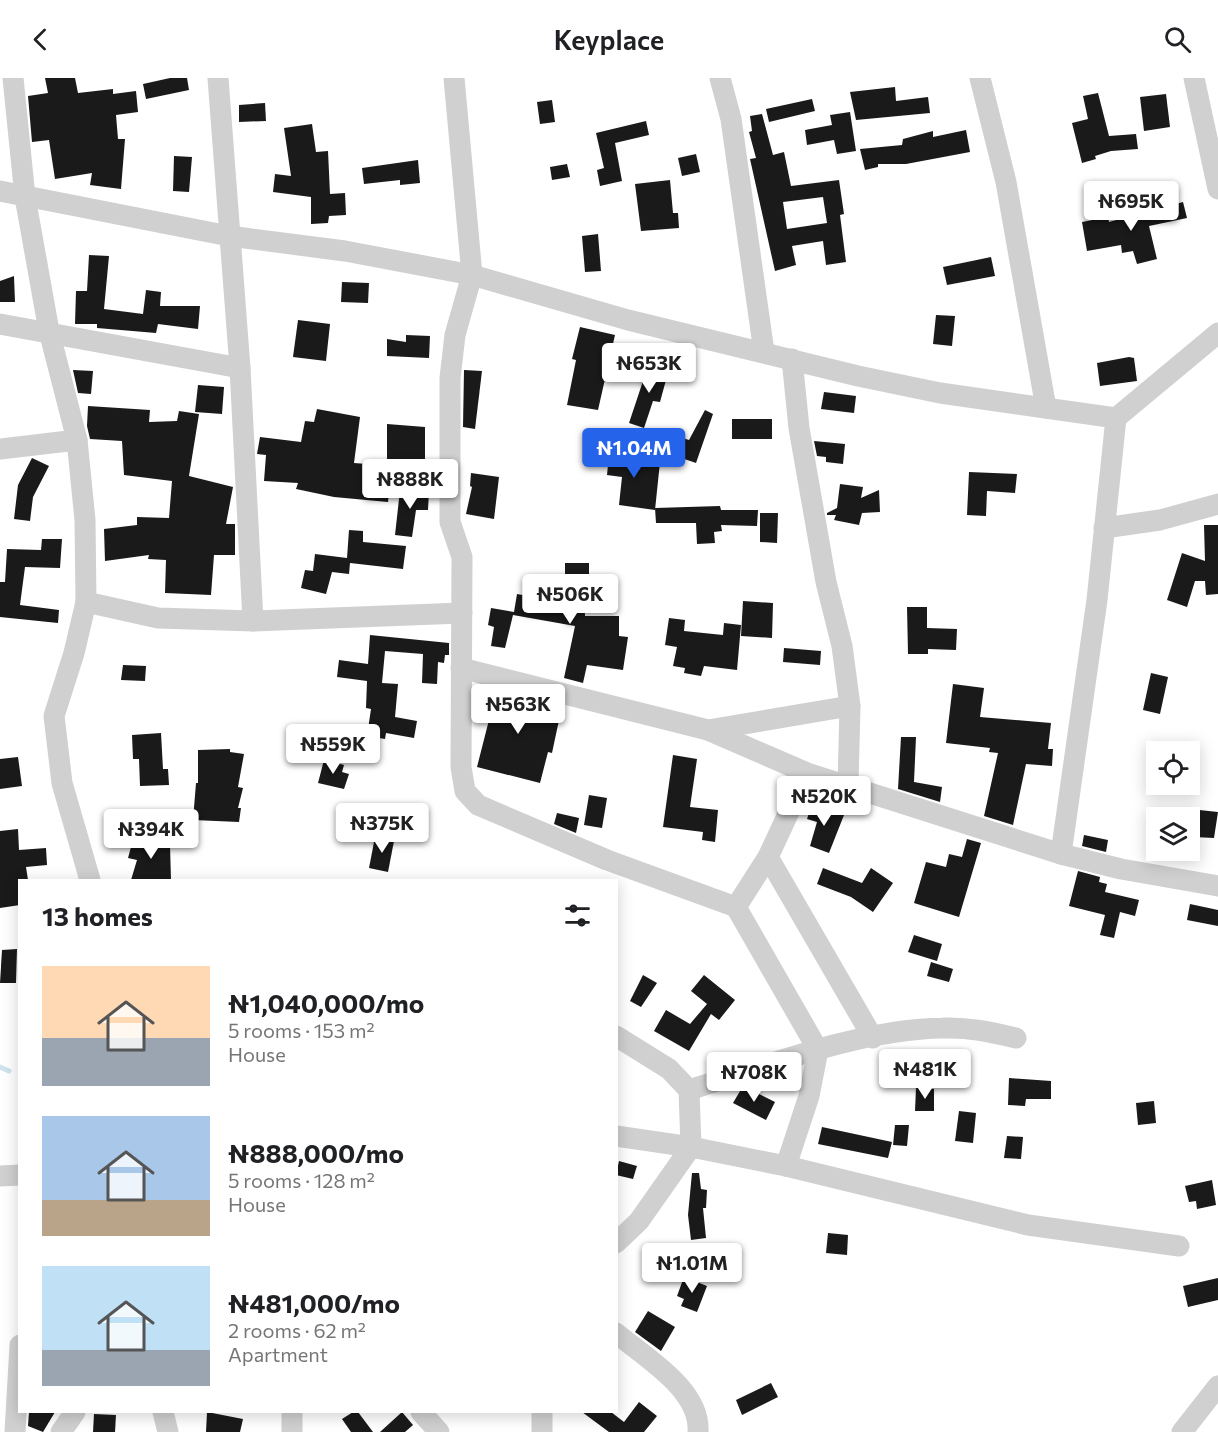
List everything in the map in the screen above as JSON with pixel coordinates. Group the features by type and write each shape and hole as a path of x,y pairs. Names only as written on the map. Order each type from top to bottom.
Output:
{"street":[{"path":"13,78 25,197 49,331 76,440 85,520 86,602 74,653 54,716 62,783 90,879"},
{"path":"218,78 240,368 253,621"},
{"path":"454,78 472,275 455,335 450,378 450,522 462,557 461,767 465,791 478,805 607,860 736,907 818,1050 809,1096 786,1166"},
{"path":"720,78 731,119 764,352"},
{"path":"980,78 1006,182 1046,408"},
{"path":"1194,78 1218,189"},
{"path":"0,191 229,236 345,251 472,275 628,320 940,393 1116,418"},
{"path":"0,324 49,331 240,368"},
{"path":"1061,854 1097,600 1116,418 1218,333"},
{"path":"792,359 799,428 826,582 842,646 850,706 848,784"},
{"path":"0,449 76,440"},
{"path":"1104,528 1160,520 1218,504"},
{"path":"86,602 158,618 253,621 462,612"},
{"path":"461,668 708,730 807,773 848,784 1061,854 1121,869 1218,886"},
{"path":"708,730 850,706"},
{"path":"736,907 768,857 807,773"},
{"path":"768,857 873,1038"},
{"path":"689,1090 818,1050 907,1030 945,1027 980,1029 1016,1038"},
{"path":"618,1037 641,1049 669,1069 689,1090 691,1147 639,1221 618,1241"},
{"path":"618,1136 691,1147 786,1166 1028,1225 1179,1246"},
{"path":"0,1176 18,1175"},
{"path":"618,1335 688,1394 699,1418 698,1432"},
{"path":"15,1432 18,1380"},
{"path":"1182,1432 1218,1386"},
{"path":"61,1432 74,1413"},
{"path":"163,1413 168,1432"},
{"path":"292,1413 292,1432"},
{"path":"422,1413 439,1432"},
{"path":"542,1413 542,1432"}],"building":[{"path":"45,78 75,78 78,93 113,89 113,94 136,91 138,112 116,115 118,139 125,139 121,189 90,185 92,173 55,179 49,140 32,142 28,96 48,93"},
{"path":"170,78 187,78 189,90 146,99 143,84"},
{"path":"895,87 896,101 928,97 930,113 856,120 850,92"},
{"path":"1098,93 1109,136 1136,134 1138,149 1111,151 1082,163 1072,123 1088,119 1083,96"},
{"path":"1166,94 1170,127 1144,131 1140,97"},
{"path":"812,99 815,111 769,122 766,109"},
{"path":"552,100 555,122 540,124 537,102"},
{"path":"265,103 266,121 239,122 239,105"},
{"path":"850,112 856,151 837,154 834,140 807,145 805,130 832,125 830,115"},
{"path":"762,114 773,155 784,152 791,186 839,180 844,214 840,215 846,262 826,265 823,241 792,246 796,265 775,271 750,159 756,158 749,132 752,131 750,116","holes":["823,197 827,223 787,229 783,202"]},
{"path":"646,121 649,135 615,143 622,181 600,186 597,170 604,168 596,133"},
{"path":"312,124 316,152 328,151 330,194 345,193 346,215 329,216 328,223 311,224 311,197 273,192 275,174 291,176 284,128"},
{"path":"966,130 970,152 906,164 878,164 878,167 865,170 860,149 902,145 903,139 933,131 933,137"},
{"path":"696,154 700,172 682,176 678,158"},
{"path":"174,156 192,157 189,192 173,191"},
{"path":"418,160 420,183 400,185 400,180 364,184 362,168"},
{"path":"567,164 570,177 552,180 550,167"},
{"path":"670,180 673,213 678,213 679,228 641,231 635,184"},
{"path":"1183,202 1187,218 1149,226 1157,259 1137,264 1133,251 1122,253 1121,245 1087,251 1082,222 1108,217 1109,222"},
{"path":"598,234 601,271 585,272 582,236"},
{"path":"89,255 109,256 104,309 143,314 146,290 161,292 160,306 200,306 198,329 158,324 156,333 97,328 97,324 75,324 76,291 87,291"},
{"path":"991,257 995,276 947,285 943,267"},
{"path":"14,276 15,302 0,302 0,281"},
{"path":"342,282 369,283 368,303 341,302"},
{"path":"936,315 955,316 952,346 933,344"},
{"path":"298,320 330,324 326,361 293,357"},
{"path":"580,327 615,335 598,410 567,405 576,360 572,359"},
{"path":"406,335 430,336 429,358 387,356 387,339 406,342"},
{"path":"1134,358 1137,381 1100,386 1097,363"},
{"path":"649,363 669,369 660,402 653,401 644,428 629,423"},
{"path":"73,370 93,371 91,394 78,393"},
{"path":"464,370 482,371 475,429 463,427"},
{"path":"198,385 224,387 222,414 195,412"},
{"path":"824,392 856,396 854,413 821,409"},
{"path":"88,406 150,410 149,422 177,421 179,411 199,414 189,476 233,487 226,524 235,524 235,555 214,555 211,595 165,593 166,560 148,559 149,555 105,561 104,529 137,525 137,517 169,518 172,481 124,475 122,441 90,439 87,426"},
{"path":"317,409 360,417 354,463 392,466 388,502 334,497 296,489 298,483 264,481 266,455 257,454 260,437 301,442 305,421 314,422"},
{"path":"705,410 713,414 696,463 667,453 673,435 689,440"},
{"path":"732,419 772,419 772,439 732,439"},
{"path":"387,424 425,427 425,462 387,462"},
{"path":"814,441 845,444 843,464 826,462 826,457 817,456"},
{"path":"602,451 623,453 623,458 660,462 655,510 619,505 622,477 607,475 608,465 600,464"},
{"path":"32,458 49,466 33,497 30,521 14,519 18,485"},
{"path":"969,472 1017,474 1015,493 987,491 986,516 967,515"},
{"path":"471,473 499,477 494,519 466,514 472,487 470,486"},
{"path":"840,484 863,487 861,498 879,490 880,512 862,513 859,525 834,520 836,515 827,515 827,513 837,508"},
{"path":"400,490 429,491 428,510 416,510 412,537 395,535"},
{"path":"720,506 721,510 758,510 757,526 721,525 722,531 714,532 715,543 697,544 696,523 656,523 655,508"},
{"path":"760,513 778,513 777,543 760,542"},
{"path":"1204,525 1218,525 1218,594 1206,595 1205,581 1195,581 1187,607 1167,600 1182,553 1205,561"},
{"path":"349,530 363,531 363,542 406,546 403,569 350,563 349,574 332,572 326,594 301,588 305,570 313,571 315,554 347,558"},
{"path":"42,539 62,539 60,568 25,567 20,605 59,610 58,623 0,617 0,582 5,582 7,549 41,550"},
{"path":"565,563 589,563 589,589 584,589 585,616 619,616 619,636 628,637 623,670 587,665 583,683 564,678 575,626 513,615 505,648 491,646 494,627 488,625 491,608 514,612 517,594 556,601 565,576"},
{"path":"743,601 773,603 772,638 741,636"},
{"path":"907,607 927,607 927,628 957,629 956,650 928,649 928,654 908,654"},
{"path":"669,618 685,620 684,631 723,635 724,623 741,625 737,670 704,666 701,676 684,673 685,668 673,666 677,647 665,645"},
{"path":"370,635 449,643 449,655 445,655 444,663 438,662 437,684 422,683 423,654 385,651 382,683 398,684 395,717 417,721 414,738 386,733 385,739 367,736 371,709 366,708 367,681 337,677 339,660 368,664"},
{"path":"784,648 821,651 820,665 783,662"},
{"path":"123,665 146,666 145,681 121,680"},
{"path":"1151,673 1168,677 1160,714 1143,710"},
{"path":"953,684 984,688 980,717 1051,723 1048,749 1053,749 1052,766 1026,764 1013,825 984,816 998,753 989,752 990,748 946,743"},
{"path":"484,687 546,706 547,703 562,706 552,753 548,752 540,783 477,767 490,716 482,715"},
{"path":"161,733 163,769 168,769 169,785 140,786 139,759 133,759 132,735"},
{"path":"901,737 916,737 914,782 942,787 940,802 898,789"},
{"path":"230,749 230,752 244,754 238,787 243,788 238,808 241,808 239,822 193,820 196,783 198,783 198,750"},
{"path":"673,755 697,759 690,807 718,810 715,842 702,840 703,832 663,827"},
{"path":"18,757 22,786 0,789 0,759"},
{"path":"324,760 344,765 342,772 349,774 344,789 318,783"},
{"path":"589,795 607,798 602,828 584,825"},
{"path":"812,804 844,815 829,853 810,846 817,822 807,819"},
{"path":"1200,810 1218,812 1214,838 1200,837"},
{"path":"557,813 579,818 576,833 554,824"},
{"path":"18,829 19,850 46,848 47,865 26,867 28,879 18,879 18,905 0,908 0,831"},
{"path":"1084,835 1108,840 1106,852 1082,846"},
{"path":"134,836 170,845 171,879 131,879 137,860 128,858"},
{"path":"375,837 394,841 388,872 369,868"},
{"path":"967,839 981,843 959,917 914,903 926,862 946,867 949,854 962,857"},
{"path":"823,868 862,883 871,868 893,883 873,912 851,897 817,884"},
{"path":"1078,871 1100,877 1099,882 1107,884 1105,892 1139,900 1135,916 1120,912 1114,938 1100,935 1105,915 1069,906"},
{"path":"1190,904 1218,910 1218,926 1187,920"},
{"path":"914,935 942,944 937,961 908,952"},
{"path":"17,949 16,983 0,983 2,950"},
{"path":"931,962 953,969 949,982 927,976"},
{"path":"643,975 657,983 641,1007 630,1001"},
{"path":"704,975 735,1000 719,1020 711,1014 689,1051 654,1031 666,1010 690,1024 707,1004 691,991"},
{"path":"1009,1078 1051,1081 1051,1099 1026,1099 1025,1106 1008,1105"},
{"path":"743,1086 775,1102 766,1120 733,1103"},
{"path":"916,1088 934,1089 934,1111 915,1111"},
{"path":"1154,1101 1156,1123 1138,1125 1136,1103"},
{"path":"959,1111 976,1113 973,1143 955,1141"},
{"path":"895,1125 909,1125 907,1146 893,1145"},
{"path":"822,1127 892,1142 888,1158 818,1144"},
{"path":"1007,1136 1023,1137 1021,1159 1004,1158"},
{"path":"619,1161 637,1166 633,1179 618,1175"},
{"path":"692,1173 699,1173 701,1189 707,1190 706,1208 703,1208 706,1238 691,1240 688,1215"},
{"path":"1212,1180 1216,1205 1197,1209 1196,1201 1189,1202 1185,1186"},
{"path":"828,1233 848,1235 847,1255 826,1253"},
{"path":"684,1277 707,1286 697,1312 681,1306 684,1299 677,1296"},
{"path":"1218,1278 1218,1300 1188,1307 1183,1286"},
{"path":"648,1311 675,1327 661,1351 635,1332"},
{"path":"771,1383 778,1397 742,1415 736,1400"},
{"path":"639,1402 657,1416 644,1432 609,1432 583,1413 612,1413 624,1422"},
{"path":"29,1413 54,1413 43,1432 28,1426"},
{"path":"207,1413 243,1419 240,1432 206,1432"},
{"path":"351,1413 359,1413 373,1432 351,1432 342,1419"},
{"path":"401,1413 413,1425 405,1432 380,1432"},
{"path":"94,1414 116,1415 115,1432 93,1432"}],"waterway":[{"path":"0,1067 9,1071"}]}
